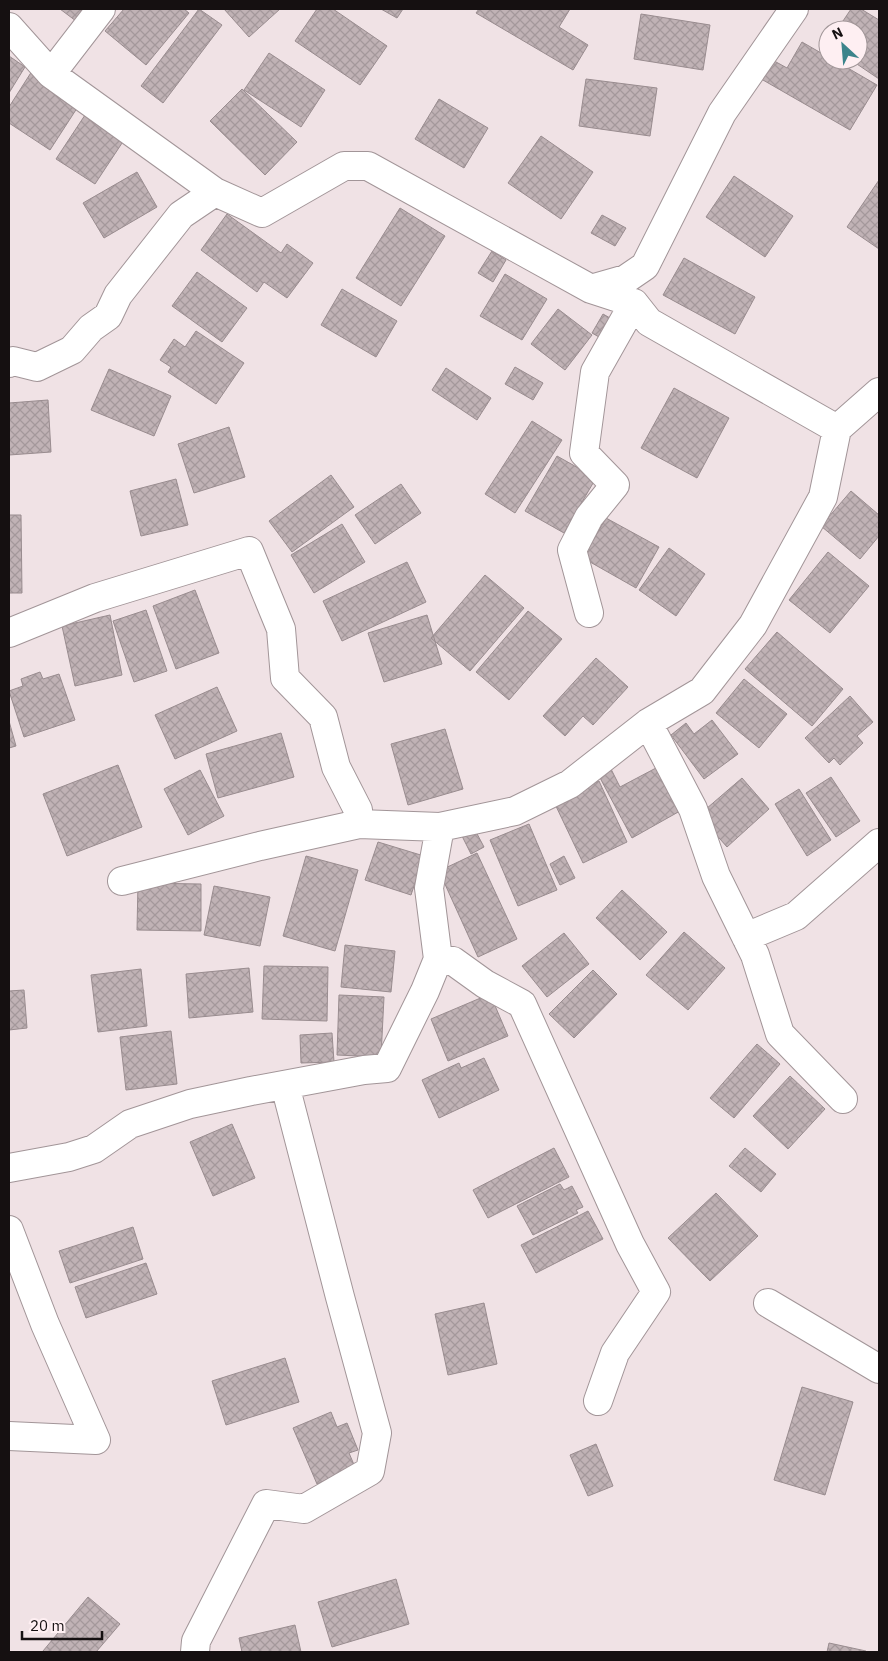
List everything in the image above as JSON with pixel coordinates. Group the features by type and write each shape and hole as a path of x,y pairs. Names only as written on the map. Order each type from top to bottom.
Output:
{"street":[{"path":"51,74 101,9"},
{"path":"589,613 572,550 590,517 615,485 584,453 595,372 641,313 644,305 645,266 722,113 794,9"},
{"path":"9,27 51,74 215,192 262,213 344,166 368,166 591,289 641,313 837,429"},
{"path":"9,363 13,361 38,366 72,350 91,328 108,316 118,295 181,215 215,192"},
{"path":"591,289 626,279 645,266"},
{"path":"122,881 260,846 358,824 440,828 515,811 570,784 648,723 702,691 753,625 822,497 837,429 879,392"},
{"path":"9,633 95,598 249,552 280,629 285,678 323,717 336,767 358,810 358,824"},
{"path":"648,723 693,810 716,876 756,955 780,1034 843,1099"},
{"path":"9,1168 69,1157 94,1149 130,1124 190,1104 364,1070 387,1068 438,959 429,888 440,828"},
{"path":"746,936 796,916 879,843"},
{"path":"438,959 453,961 485,984 522,1004 626,1235 656,1292 615,1353 598,1401"},
{"path":"195,1652 196,1641 266,1504 304,1509 370,1471 377,1433 285,1085"},
{"path":"9,1230 45,1324 96,1440 9,1436"},
{"path":"768,1303 879,1370"}],"building":[{"path":"60,9 97,9 84,27"},
{"path":"124,9 184,9 189,13 146,65 105,31"},
{"path":"199,9 222,25 163,103 141,86"},
{"path":"224,9 280,9 249,37"},
{"path":"317,9 333,9 387,46 360,85 295,41"},
{"path":"381,9 403,9 397,18"},
{"path":"479,9 570,9 559,27 588,45 573,70 476,13"},
{"path":"851,9 861,9 879,20 879,79 866,70 868,70 868,20 844,20"},
{"path":"641,14 710,25 703,70 634,59"},
{"path":"802,42 818,51 818,70 851,70 877,85 850,130 756,76 767,57 787,68"},
{"path":"269,53 325,90 301,127 244,90"},
{"path":"9,56 25,67 9,93"},
{"path":"32,71 81,102 50,150 9,123 9,107"},
{"path":"586,79 657,88 650,136 579,126"},
{"path":"242,89 297,142 265,175 210,121"},
{"path":"439,99 488,128 464,168 415,139"},
{"path":"89,109 128,134 95,184 56,159"},
{"path":"541,136 593,172 561,219 508,183"},
{"path":"137,172 157,207 104,238 83,203"},
{"path":"734,176 793,216 765,257 706,217"},
{"path":"879,180 879,249 847,227"},
{"path":"400,208 445,236 401,306 356,278"},
{"path":"227,214 281,253 287,244 313,263 287,298 264,282 257,292 201,250"},
{"path":"602,215 626,228 615,246 591,233"},
{"path":"492,251 506,260 493,282 478,273"},
{"path":"684,258 755,297 735,334 663,295"},
{"path":"197,272 247,308 222,342 172,306"},
{"path":"505,274 547,299 522,340 480,316"},
{"path":"342,289 397,321 376,357 321,325"},
{"path":"558,309 592,335 565,370 531,344"},
{"path":"603,314 617,322 606,341 592,333"},
{"path":"196,331 244,363 216,404 168,372 171,367 160,360 174,339 185,347"},
{"path":"515,367 543,383 533,400 505,384"},
{"path":"446,368 491,398 477,420 432,390"},
{"path":"109,369 171,396 154,436 91,410"},
{"path":"674,388 729,418 697,478 641,448"},
{"path":"48,400 51,452 9,455 9,403"},
{"path":"532,421 562,440 515,513 485,494"},
{"path":"229,427 245,477 194,493 178,444"},
{"path":"557,456 596,478 564,533 525,511"},
{"path":"331,475 354,507 292,552 269,521"},
{"path":"176,479 188,525 141,536 130,491"},
{"path":"401,484 421,513 375,544 355,515"},
{"path":"851,491 879,515 879,536 860,559 821,526"},
{"path":"9,515 21,515 22,593 9,593"},
{"path":"606,518 659,547 636,588 583,558"},
{"path":"342,524 365,562 314,593 291,555"},
{"path":"669,548 705,574 676,616 639,590"},
{"path":"828,552 869,586 830,633 789,600"},
{"path":"407,562 426,602 342,641 323,601"},
{"path":"485,575 524,608 470,671 431,638"},
{"path":"195,590 219,653 176,669 153,606"},
{"path":"146,610 167,671 134,682 113,621"},
{"path":"528,611 562,639 509,700 476,672"},
{"path":"110,615 122,675 75,686 62,626"},
{"path":"427,615 442,664 384,682 368,633"},
{"path":"777,632 843,689 812,726 745,669"},
{"path":"596,658 628,687 593,725 583,716 565,736 543,716"},
{"path":"40,672 43,679 59,674 75,720 24,737 9,691 23,686 21,679"},
{"path":"744,679 787,714 759,748 716,713"},
{"path":"217,687 237,731 175,759 155,715"},
{"path":"850,696 873,722 857,736 863,743 840,765 834,758 829,763 805,738"},
{"path":"712,720 738,754 704,779 671,735 686,723 694,734"},
{"path":"9,721 16,746 9,748"},
{"path":"445,729 463,789 408,805 391,744"},
{"path":"281,733 294,777 218,798 206,754"},
{"path":"118,765 142,827 67,856 43,794"},
{"path":"656,768 680,811 632,838 599,776 611,769 620,787"},
{"path":"200,770 224,816 188,835 164,789"},
{"path":"831,777 860,821 836,837 806,793"},
{"path":"742,778 769,809 727,847 699,815"},
{"path":"599,781 627,842 583,863 554,802"},
{"path":"799,789 831,840 807,856 775,804"},
{"path":"529,824 557,890 518,906 490,840"},
{"path":"475,830 484,847 471,854 462,836"},
{"path":"378,842 424,856 411,895 365,880"},
{"path":"477,853 517,939 478,957 439,871"},
{"path":"306,856 358,870 335,951 283,936"},
{"path":"564,856 575,878 560,885 550,864"},
{"path":"138,883 201,884 201,931 137,930"},
{"path":"214,886 270,897 260,946 204,935"},
{"path":"622,890 667,932 640,960 596,918"},
{"path":"684,932 725,968 688,1010 646,975"},
{"path":"564,933 589,964 547,997 522,966"},
{"path":"345,945 395,951 391,992 341,987"},
{"path":"264,966 328,967 327,1021 262,1019"},
{"path":"249,968 253,1012 189,1018 186,974"},
{"path":"141,969 147,1026 98,1032 91,975"},
{"path":"593,970 617,994 574,1038 549,1014"},
{"path":"24,990 27,1028 9,1030 9,991"},
{"path":"490,994 508,1036 448,1061 431,1019"},
{"path":"339,995 384,997 381,1057 337,1055"},
{"path":"171,1031 177,1084 126,1090 120,1037"},
{"path":"332,1033 334,1062 301,1063 300,1035"},
{"path":"757,1044 780,1064 734,1118 710,1098"},
{"path":"484,1058 499,1090 439,1118 422,1080 459,1063 461,1068"},
{"path":"790,1076 825,1109 788,1149 753,1116"},
{"path":"232,1124 255,1178 213,1196 190,1142"},
{"path":"554,1148 569,1177 488,1218 473,1190"},
{"path":"745,1148 776,1174 761,1192 729,1166"},
{"path":"560,1184 564,1190 572,1186 583,1207 576,1210 578,1213 533,1235 517,1206"},
{"path":"716,1193 758,1236 710,1281 668,1238"},
{"path":"588,1211 603,1239 536,1273 521,1245"},
{"path":"133,1227 143,1259 70,1283 59,1251"},
{"path":"146,1263 157,1294 86,1318 75,1287"},
{"path":"484,1303 497,1364 448,1375 435,1314"},
{"path":"285,1358 299,1402 226,1425 212,1381"},
{"path":"802,1387 853,1402 825,1495 774,1480"},
{"path":"331,1412 337,1427 347,1423 358,1450 349,1453 355,1467 317,1484 293,1428"},
{"path":"596,1444 613,1486 588,1496 570,1455"},
{"path":"396,1579 409,1624 332,1647 318,1602"},
{"path":"88,1597 120,1624 96,1652 44,1652 43,1651"},
{"path":"295,1625 301,1652 242,1652 239,1638"},
{"path":"829,1643 866,1651 866,1652 827,1652"}]}
